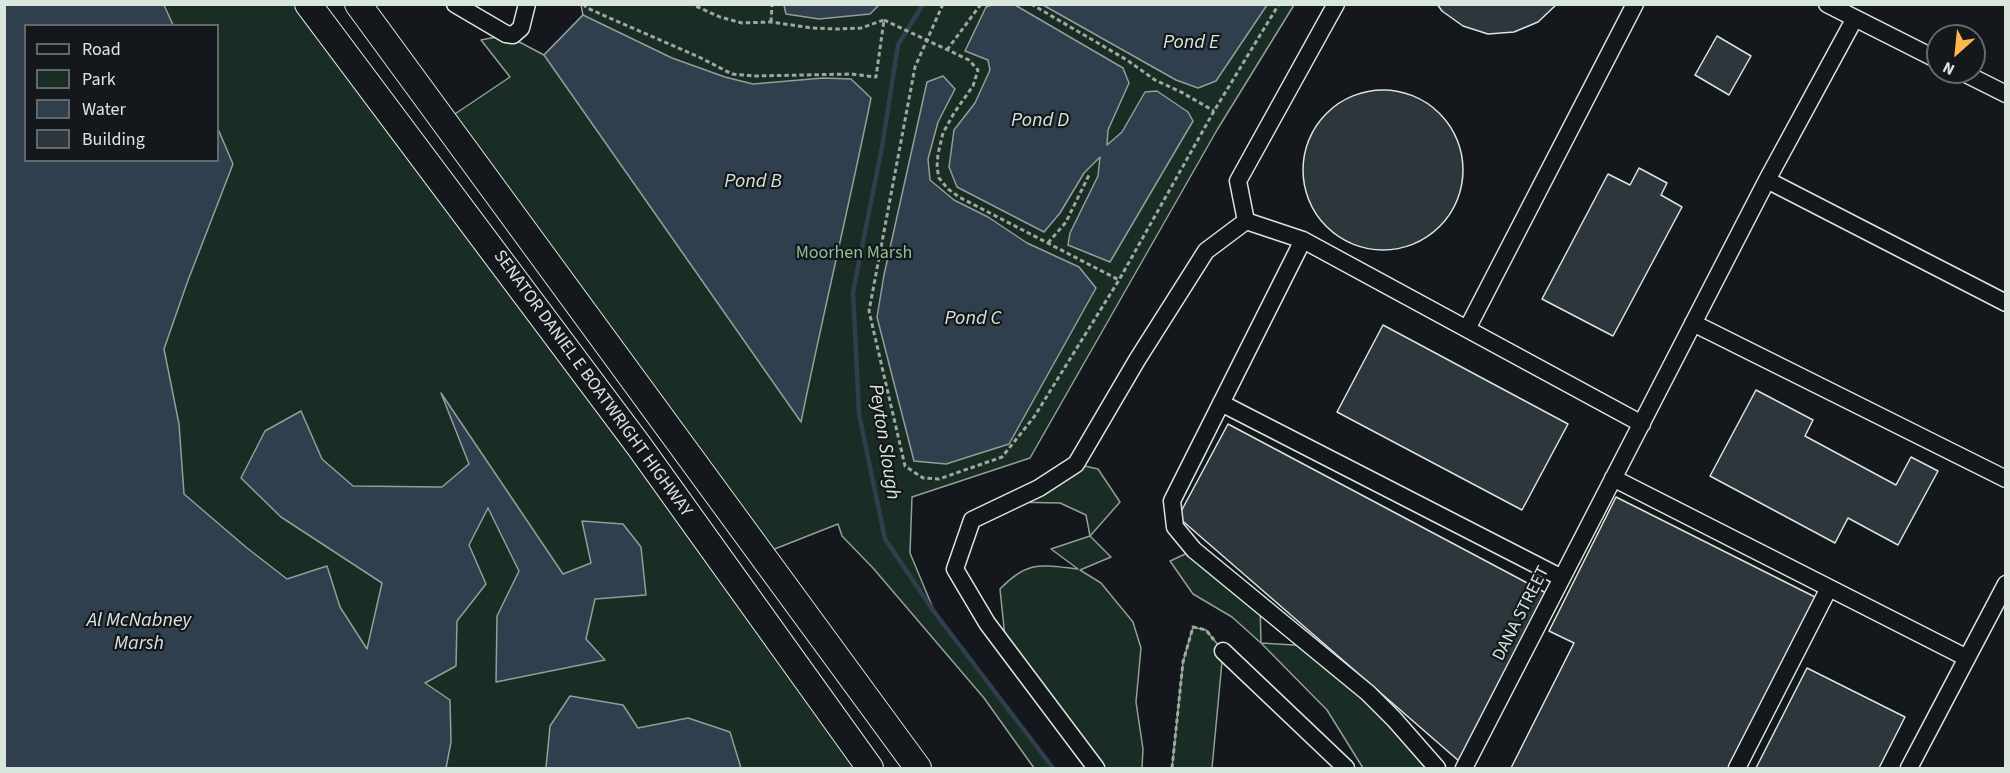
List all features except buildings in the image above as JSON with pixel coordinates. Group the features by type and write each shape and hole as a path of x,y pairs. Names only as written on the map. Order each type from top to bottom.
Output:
{"highway":[{"name":"SENATOR DANIEL E BOATWRIGHT HIGHWAY","path":"308,4 639,446 870,768"},
{"name":"SENATOR DANIEL E BOATWRIGHT HIGHWAY","path":"358,4 918,768"}],"street":[{"path":"455,4 506,34 513,35 521,28 528,4"},
{"path":"1246,221 1238,181 1336,4"},
{"path":"1467,329 1635,4"},
{"path":"1827,4 1926,54"},
{"name":"DANA STREET","path":"1464,768 1767,180 1855,18"},
{"path":"1986,84 2006,94"},
{"path":"1767,180 2006,303"},
{"path":"1246,221 1303,240 1642,424"},
{"path":"1096,768 987,623 955,569 972,520 1039,488 1076,464 1137,360 1206,251 1246,221"},
{"path":"1303,240 1172,501 1175,527 1194,550 1368,693 1437,768"},
{"path":"1693,323 2006,479"},
{"path":"1221,403 1562,579"},
{"path":"1613,478 1967,658"},
{"path":"1909,768 2006,584"},
{"path":"1737,768 1829,588"},
{"path":"1223,651 1346,768"}],"path":[{"path":"583,4 597,13 699,57 732,74 756,76 851,74 876,77 884,20"},
{"path":"691,4 720,17 742,23 771,22 812,28 861,28 884,20 969,60 978,70 974,86 954,112 943,133 937,167 939,178 959,197 1119,280"},
{"path":"771,22 772,4"},
{"path":"943,4 915,67 869,311 905,466 923,478 939,479 1002,457 1034,417 1119,280 1214,111 1279,4"},
{"path":"947,50 981,4"},
{"path":"1031,4 1126,60 1155,80 1214,111"},
{"path":"1048,243 1065,222 1090,173"},
{"path":"1172,768 1183,662 1193,627 1206,630 1223,651"}],"green space":[{"path":"5,4 308,5 870,768 5,768"},
{"name":"Moorhen Marsh","path":"581,5 1294,5 1217,130 1030,458 912,497 910,553 935,613 1053,768 1034,768 984,698 873,568 842,536 838,524 762,554 443,122 510,77 481,40 506,35 544,55 583,15"},
{"path":"1076,464 1098,469 1120,502 1090,536 1086,515 1060,503 1008,502"},
{"path":"1090,536 1111,557 1080,570 1101,583 1133,622 1141,648 1136,702 1143,749 1142,768 1096,768 1006,647 1000,589 1027,569 1054,566 1078,569 1051,549"},
{"path":"1194,550 1260,604 1261,643 1232,617 1193,594 1170,561"},
{"path":"1193,627 1206,630 1223,651 1212,768 1172,768 1183,662"},
{"path":"1261,643 1310,646 1437,768 1363,768 1327,710"}],"water":[{"name":"Al McNabney Marsh","path":"5,4 164,5 173,24 24,24 24,162 219,162 219,131 233,164 164,349 179,424 184,494 287,579 327,566 340,607 367,649 382,583 281,517 241,478 265,431 301,411 322,459 353,486 442,487 469,464 441,393 563,574 591,563 582,521 623,524 641,547 646,595 595,599 586,639 605,660 496,682 497,616 519,571 488,508 469,545 486,584 457,621 456,666 425,683 450,700 451,742 446,768 5,768"},
{"path":"784,4 879,5 870,14 819,19 786,14"},
{"name":"Pond E","path":"1267,4 1216,81 1198,88 1176,80 1043,5"},
{"name":"Pond D","path":"1015,5 1123,68 1129,83 1108,130 1107,145 1122,132 1145,92 1157,91 1188,112 1193,121 1110,262 1068,245 1070,233 1098,176 1100,157 1084,173 1060,213 1044,232 957,187 949,167 954,130 975,103 990,70 988,60 965,51 986,7"},
{"name":"Pond B","path":"583,15 672,58 725,77 753,84 823,78 851,79 871,98 801,422 544,55"},
{"name":"Pond C","path":"943,76 955,89 938,122 928,159 930,180 954,200 988,217 1027,243 1079,267 1096,288 1009,444 946,464 914,461 877,317 884,275 927,82"},
{"path":"570,696 623,705 638,728 688,718 730,732 741,768 546,768 550,726"}],"waterway":[{"name":"Peyton Slough","path":"923,4 898,45 882,147 853,292 859,414 885,539 935,613 1053,768"}]}
